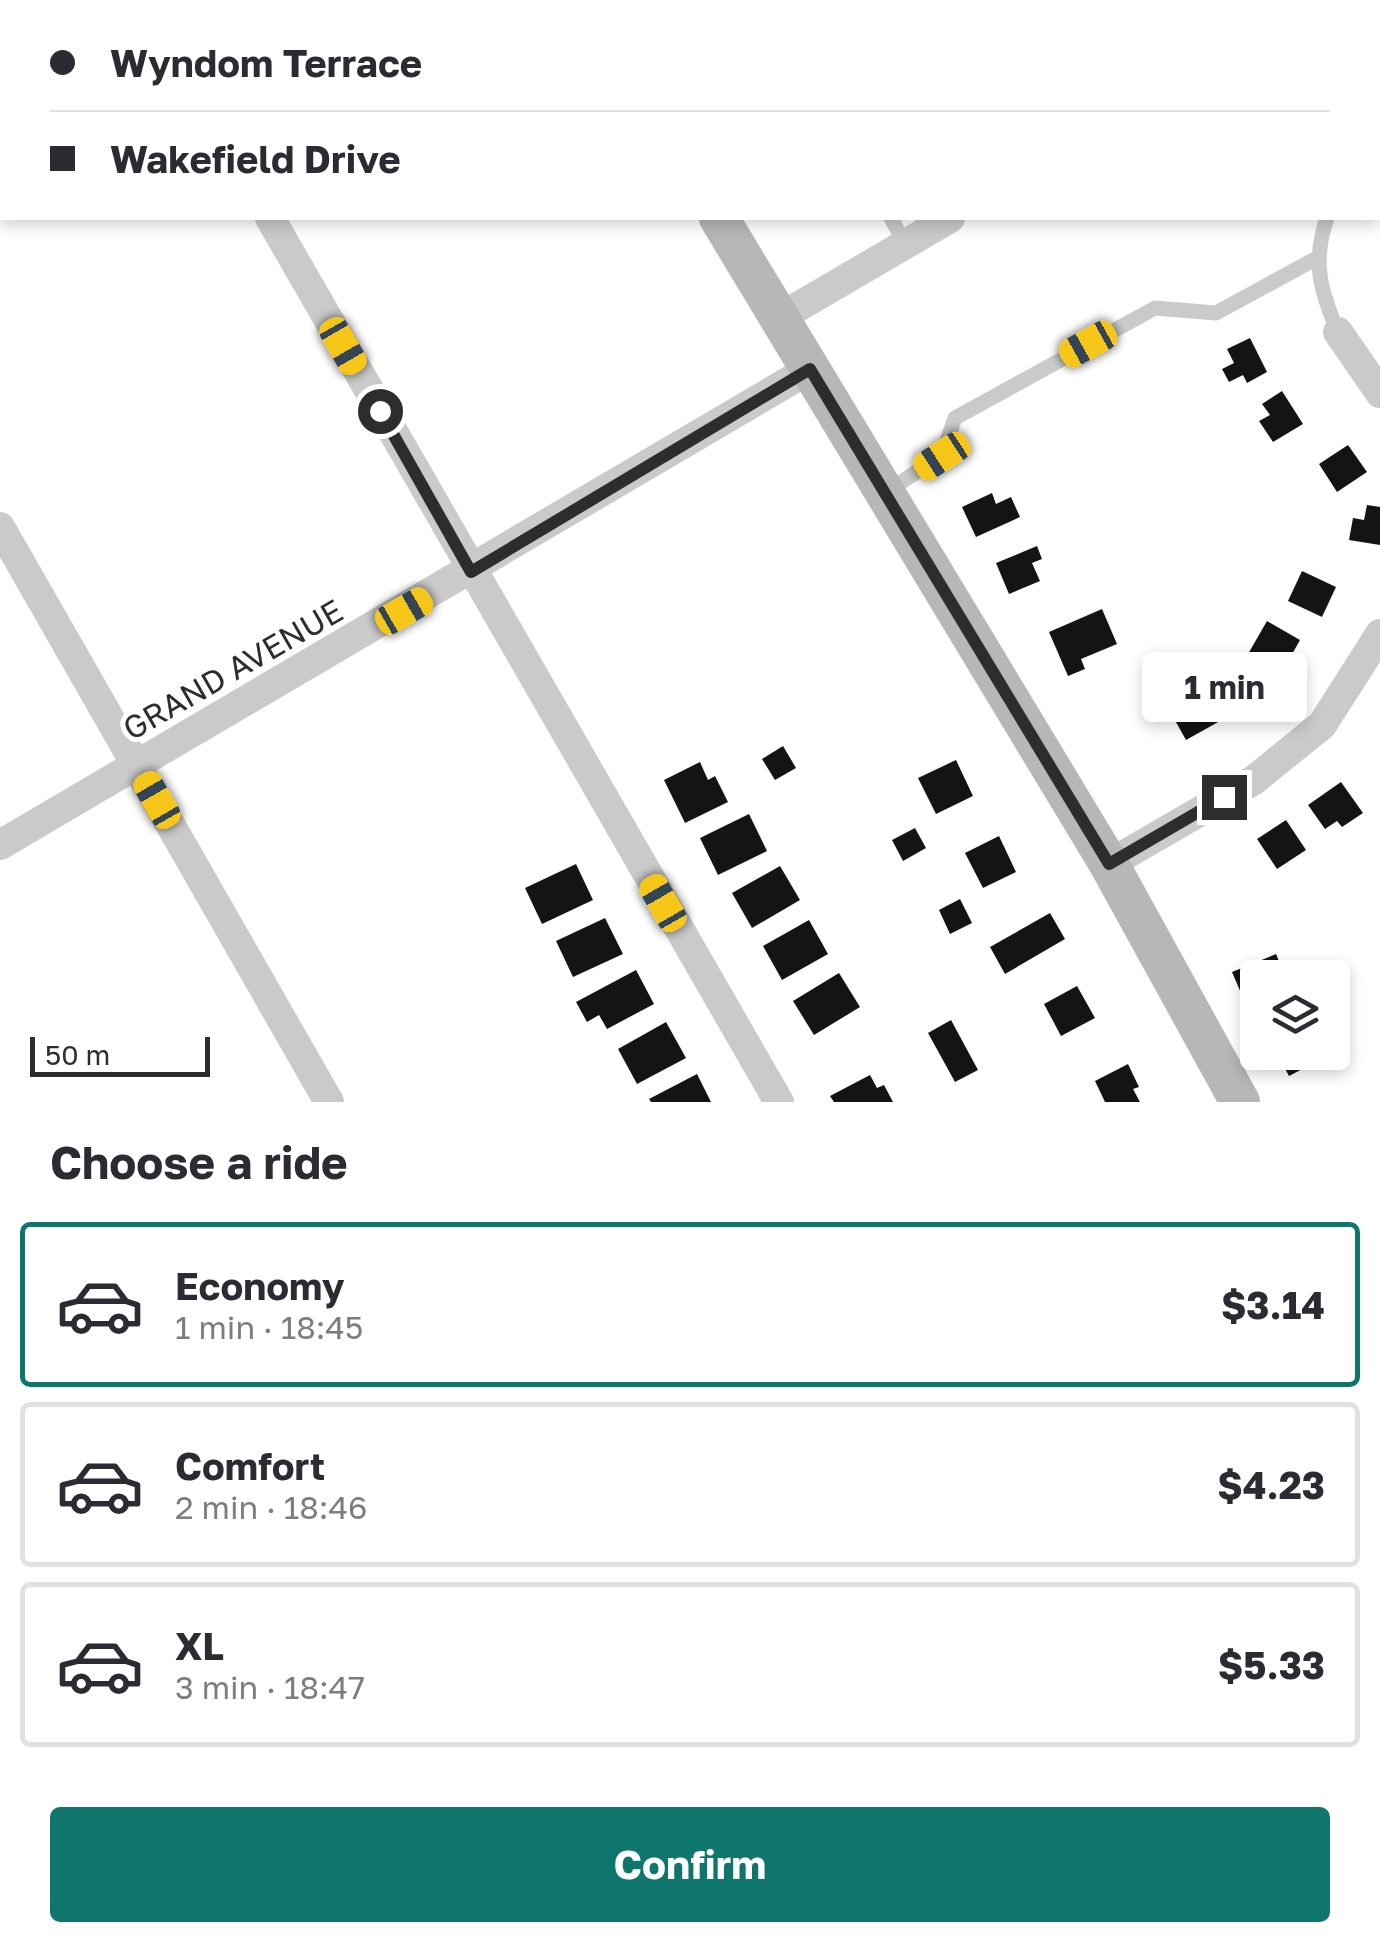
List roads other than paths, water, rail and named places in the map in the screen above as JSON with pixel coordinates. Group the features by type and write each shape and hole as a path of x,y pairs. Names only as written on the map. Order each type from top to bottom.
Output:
{"street":[{"path":"271,220 779,1102"},
{"path":"720,220 1109,864 1240,1102"},
{"path":"779,318 898,231 942,220"},
{"path":"1338,332 1380,393"},
{"name":"GRAND AVENUE","path":"0,845 471,572 810,369"},
{"path":"0,527 329,1102"},
{"path":"1109,864 1254,780 1322,725 1380,634"}],"lane":[{"path":"1326,220 1317,258 1318,286 1338,332"},
{"path":"885,494 942,456 954,418 1155,308 1216,313 1317,258"}]}
